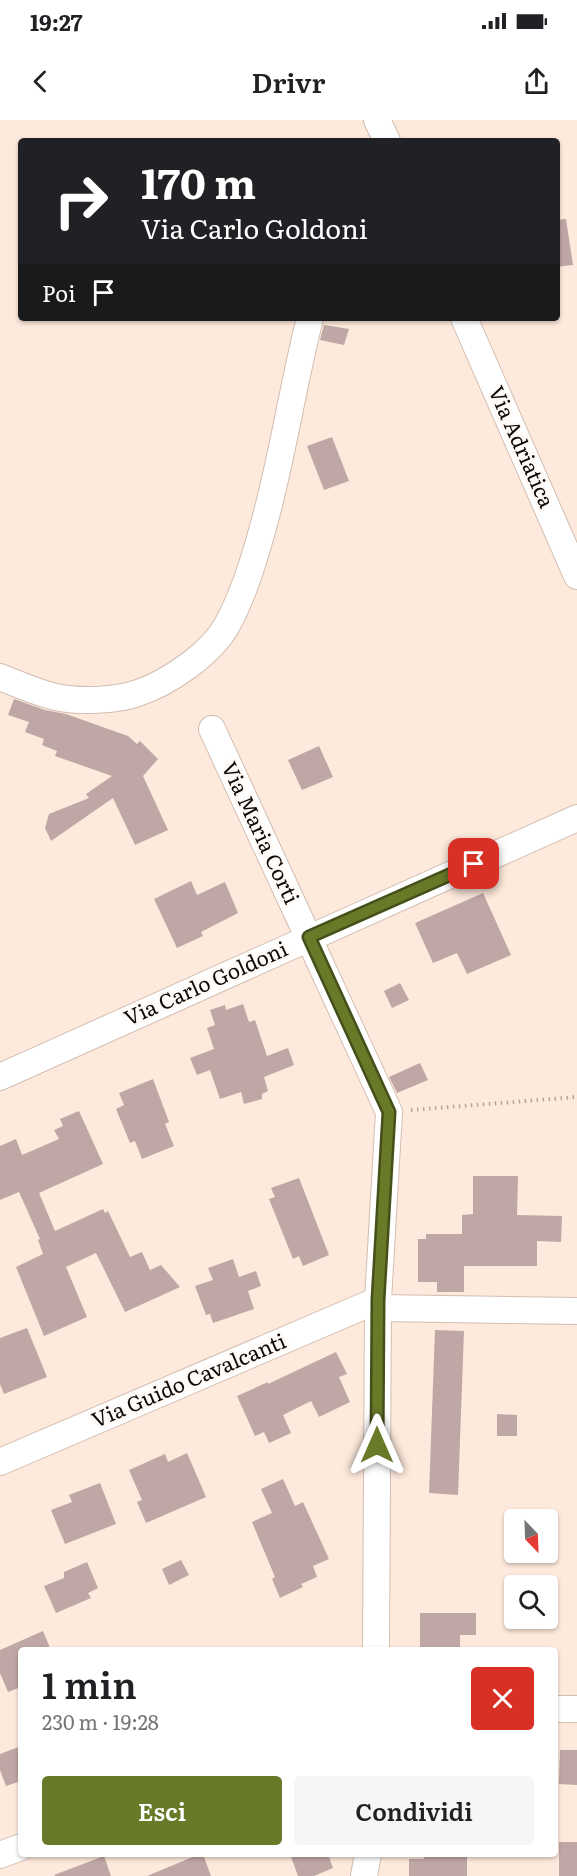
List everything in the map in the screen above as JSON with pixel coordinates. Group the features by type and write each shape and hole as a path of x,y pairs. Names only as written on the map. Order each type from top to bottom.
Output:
{"street":[{"path":"377,120 386,138"},
{"path":"0,677 56,697 98,699 137,694 174,675 205,652 226,627 254,560 273,491 309,321"},
{"name":"Via Adriatica","path":"465,321 577,576"},
{"name":"Via Maria Corti","path":"212,729 389,1112"},
{"name":"Via Carlo Goldoni","path":"0,1077 577,818"},
{"path":"376,1647 378,1304 389,1112"},
{"path":"378,1304 577,1311"},
{"name":"Via Guido Cavalcanti","path":"0,1462 378,1304"},
{"path":"558,1709 577,1709"},
{"path":"0,1855 18,1848"},
{"path":"364,1876 367,1857"}],"path":[{"path":"389,1112 577,1096"}],"building":[{"path":"566,219 573,265 560,267 560,220"},
{"path":"324,325 349,329 344,345 320,340"},
{"path":"332,437 349,481 324,490 307,446"},
{"path":"14,699 128,736 137,744 140,741 158,759 143,776 168,830 135,845 113,798 51,841 45,828 49,814 89,798 86,794 112,776 55,756 57,751 42,745 44,739 25,732 29,722 8,715"},
{"path":"319,746 333,777 302,790 288,760"},
{"path":"191,881 197,895 225,882 238,913 201,932 203,936 177,948 154,899"},
{"path":"483,893 511,955 467,974 457,953 433,963 415,923"},
{"path":"400,983 409,1000 392,1008 384,991"},
{"path":"243,1004 249,1022 255,1020 267,1056 288,1048 294,1065 264,1077 268,1091 262,1094 262,1099 244,1104 241,1092 220,1099 210,1070 197,1075 190,1058 214,1049 207,1028 215,1025 210,1010 225,1005 226,1010"},
{"path":"420,1063 428,1080 397,1093 389,1077"},
{"path":"153,1079 169,1122 165,1124 174,1146 142,1159 135,1141 130,1143 116,1109 124,1105 119,1093"},
{"path":"79,1111 103,1164 39,1193 55,1231 103,1209 105,1213 108,1211 130,1257 142,1252 150,1270 161,1265 180,1287 125,1312 96,1253 66,1267 87,1317 44,1336 16,1267 43,1254 38,1240 40,1239 19,1192 0,1200 0,1146 16,1139 22,1155 59,1139 54,1130 63,1126 60,1119"},
{"path":"473,1176 518,1176 517,1215 562,1216 561,1242 537,1241 537,1266 464,1266 464,1292 437,1292 437,1282 418,1282 418,1239 426,1239 426,1234 462,1234 462,1215 473,1214"},
{"path":"299,1178 329,1255 303,1266 299,1256 293,1259 269,1199 275,1197 271,1188"},
{"path":"233,1259 239,1277 256,1271 261,1286 248,1291 254,1309 213,1323 210,1314 206,1315 195,1286 213,1280 208,1268"},
{"path":"27,1328 47,1377 4,1394 0,1384 0,1338"},
{"path":"435,1330 464,1331 458,1495 429,1493"},
{"path":"336,1352 347,1374 339,1377 350,1402 319,1417 311,1401 283,1415 291,1433 269,1443 264,1432 255,1436 237,1396"},
{"path":"497,1414 517,1415 517,1436 497,1436"},
{"path":"187,1453 206,1497 146,1523 137,1502 142,1500 129,1470 165,1454 168,1462"},
{"path":"283,1479 295,1506 303,1502 329,1559 313,1566 317,1577 301,1584 303,1587 280,1598 272,1579 275,1577 252,1522 272,1513 261,1489"},
{"path":"100,1483 116,1524 65,1544 51,1510 72,1502 69,1495"},
{"path":"181,1560 189,1575 169,1585 162,1569"},
{"path":"87,1562 98,1588 88,1593 91,1598 56,1613 44,1586 64,1578 64,1572"},
{"path":"420,1613 476,1613 476,1635 460,1635 460,1647 420,1647"},
{"path":"43,1631 50,1647 18,1647 18,1688 8,1692 0,1673 0,1650"},
{"path":"18,1747 18,1782 6,1786 0,1770 0,1754"},
{"path":"560,1750 577,1750 577,1785 559,1784"},
{"path":"559,1842 577,1842 577,1876 559,1876"},
{"path":"104,1857 111,1876 55,1876"},
{"path":"193,1857 204,1857 211,1876 147,1876"},
{"path":"291,1857 329,1857 333,1868 314,1876 298,1876"},
{"path":"424,1857 467,1857 467,1876 409,1876 409,1859 424,1859"}],"route":[{"path":"377,1445 378,1300 389,1112 309,937 474,864"}]}
